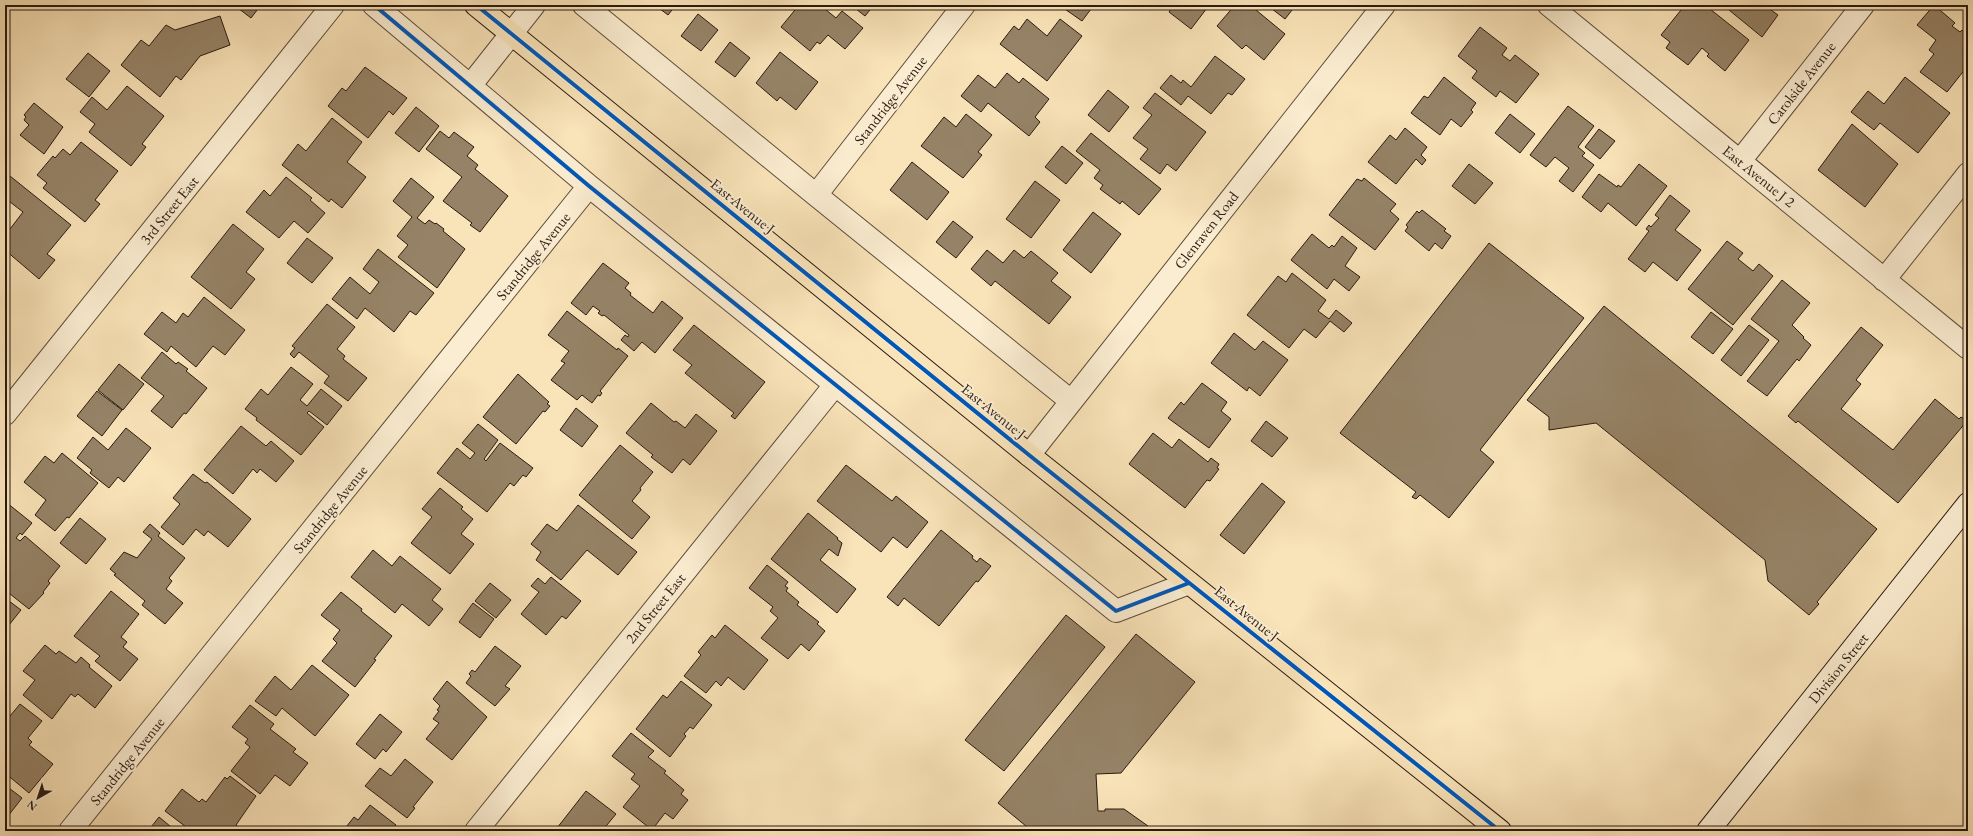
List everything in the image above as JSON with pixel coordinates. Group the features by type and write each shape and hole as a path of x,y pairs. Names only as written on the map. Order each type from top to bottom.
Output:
{"main road":[{"name":"East Avenue J","path":"476,5 1029,455 1500,831"}],"street":[{"name":"3rd Street East","path":"5,414 333,5"},
{"path":"374,5 589,186 1116,611 1189,583"},
{"path":"470,86 534,5"},
{"path":"584,5 1070,401"},
{"name":"Standridge Avenue","path":"816,195 964,5"},
{"name":"Glenraven Road","path":"1029,455 1070,401 1384,5"},
{"name":"East Avenue J 2","path":"1549,5 1968,348"},
{"name":"Carolside Avenue","path":"1740,161 1863,5"},
{"path":"1884,280 1968,174"},
{"name":"Standridge Avenue","path":"70,831 589,186"},
{"name":"2nd Street East","path":"476,831 835,385"},
{"name":"Division Street","path":"1708,831 1968,504"}],"building":[{"path":"234,5 261,5 251,18"},
{"path":"655,5 676,5 668,15"},
{"path":"799,5 820,5 836,18 842,11 863,28 845,49 828,35 820,44 817,42 810,51 781,27"},
{"path":"851,5 874,5 865,16"},
{"path":"1059,5 1094,5 1082,21"},
{"path":"1174,5 1203,5 1207,8 1191,29 1169,12"},
{"path":"1235,5 1250,5 1285,34 1264,60 1246,45 1242,49 1217,26"},
{"path":"1267,5 1296,5 1285,19"},
{"path":"1685,5 1705,5 1749,40 1725,71 1707,56 1709,54 1702,48 1688,65 1666,48 1670,42 1661,35"},
{"path":"1733,5 1764,5 1778,15 1762,37 1729,10"},
{"path":"1934,5 1955,23 1952,26 1960,32 1962,30 1968,38 1968,69 1966,68 1947,92 1920,72 1934,54 1929,50 1936,40 1917,25"},
{"path":"698,14 718,30 701,51 681,36"},
{"path":"220,16 230,45 200,56 181,80 176,76 160,97 121,65 141,40 149,46 166,25 175,30"},
{"path":"1027,19 1047,36 1060,19 1082,36 1047,81 1000,44 1014,26 1019,30"},
{"path":"1480,27 1507,48 1502,55 1510,61 1515,55 1539,74 1516,103 1500,91 1496,97 1472,78 1477,71 1458,56"},
{"path":"730,42 750,58 735,77 715,62"},
{"path":"780,52 818,82 796,110 780,97 777,101 756,83"},
{"path":"88,53 110,71 89,97 66,79"},
{"path":"1215,56 1245,79 1232,95 1228,93 1211,114 1188,96 1181,105 1160,88 1171,75 1181,83 1183,80 1191,87"},
{"path":"365,67 407,98 393,115 389,111 368,138 328,106 342,88 346,91"},
{"path":"1007,73 1019,83 1023,78 1049,99 1035,117 1040,122 1029,136 988,103 981,112 961,96 978,75 995,88"},
{"path":"1444,77 1476,103 1471,110 1473,112 1461,127 1451,119 1440,135 1411,113 1424,96 1428,98"},
{"path":"1905,77 1950,113 1918,153 1880,123 1874,130 1851,112 1868,91 1884,104"},
{"path":"127,86 164,116 142,144 146,147 131,166 89,132 95,124 80,112 92,97 107,110"},
{"path":"1108,90 1129,107 1109,132 1088,115"},
{"path":"1155,93 1206,132 1176,171 1167,164 1160,174 1140,159 1148,149 1133,138 1152,115 1143,108"},
{"path":"34,103 63,127 44,154 20,135 29,125 24,120 26,117 24,115"},
{"path":"1568,106 1594,126 1578,147 1585,153 1582,156 1594,165 1573,192 1559,181 1569,168 1555,157 1546,167 1530,155"},
{"path":"416,107 439,126 419,152 395,133"},
{"path":"966,114 992,135 978,152 982,155 963,178 921,146 944,117 956,127"},
{"path":"1510,114 1535,134 1520,153 1495,133"},
{"path":"332,118 362,142 347,162 366,177 342,208 331,199 329,202 282,165 298,144 306,151"},
{"path":"1852,124 1898,164 1865,207 1818,170"},
{"path":"1405,128 1427,147 1421,155 1426,160 1422,165 1416,159 1396,184 1368,162 1390,135 1396,140"},
{"path":"1599,129 1615,141 1600,159 1585,147"},
{"path":"440,131 449,138 454,132 474,147 467,156 478,165 475,169 508,196 480,232 470,225 472,223 443,201 462,177 426,149"},
{"path":"1091,133 1161,189 1139,215 1122,201 1120,204 1100,189 1103,185 1094,178 1100,170 1076,151"},
{"path":"81,142 118,171 95,200 100,204 85,222 43,188 47,183 37,175 53,156 55,158 63,149 70,155"},
{"path":"1062,146 1083,163 1066,184 1045,167"},
{"path":"912,162 949,192 927,220 890,190"},
{"path":"1469,164 1493,183 1475,204 1452,186"},
{"path":"1639,164 1667,186 1636,226 1608,203 1601,212 1582,197 1599,174 1617,187 1618,185 1621,187"},
{"path":"5,172 71,225 47,254 55,260 39,279 5,250 5,225 10,229 23,212 5,198"},
{"path":"286,177 312,198 310,200 325,213 308,233 294,221 279,238 246,212 264,190 270,196"},
{"path":"411,178 434,197 417,218 425,224 429,220 435,224 436,223 444,229 443,231 465,249 437,288 398,257 408,245 397,236 412,217 393,201"},
{"path":"1364,178 1396,204 1390,211 1399,219 1375,250 1329,215 1357,179 1362,181"},
{"path":"1035,181 1060,200 1031,238 1006,219"},
{"path":"1670,195 1690,211 1675,230 1701,250 1677,281 1653,262 1645,272 1628,259 1649,231 1646,229 1649,225 1651,227 1659,218 1655,215"},
{"path":"1422,210 1446,229 1444,231 1451,236 1442,249 1435,243 1429,251 1405,231 1408,227 1406,225 1417,211 1419,213"},
{"path":"1093,212 1121,234 1091,273 1063,250"},
{"path":"953,221 973,237 956,258 936,242"},
{"path":"233,224 264,249 246,272 255,279 231,309 191,277"},
{"path":"1312,234 1329,248 1332,245 1334,247 1342,236 1357,248 1345,266 1360,277 1349,291 1334,279 1327,289 1291,260"},
{"path":"307,238 333,258 312,283 287,263"},
{"path":"1727,241 1743,253 1738,259 1753,271 1759,264 1773,276 1733,325 1688,289"},
{"path":"1489,243 1584,318 1480,450 1494,462 1449,518 1420,495 1416,499 1412,497 1416,492 1340,433"},
{"path":"378,249 434,293 416,315 410,311 394,332 365,308 357,319 332,299 350,277 370,294 379,282 363,269"},
{"path":"987,250 1003,263 1014,250 1024,258 1031,251 1058,273 1051,281 1071,297 1049,324 995,281 991,286 971,269"},
{"path":"603,263 629,283 625,288 631,293 630,295 653,313 662,301 683,318 655,353 642,342 634,351 621,340 625,335 628,337 629,335 604,315 602,316 598,313 600,311 593,306 586,315 571,303"},
{"path":"1292,273 1326,300 1318,311 1329,319 1336,310 1352,323 1344,332 1330,321 1316,338 1304,329 1289,348 1247,315 1278,276 1286,282"},
{"path":"1782,280 1810,303 1792,325 1811,345 1799,361 1797,359 1767,396 1747,381 1779,341 1751,319"},
{"path":"204,297 245,330 225,355 213,346 196,367 171,346 167,352 144,334 162,312 176,323 183,313 188,317"},
{"path":"327,304 355,327 337,349 345,356 343,359 367,378 348,401 324,383 329,376 299,352 294,358 290,354 295,348 292,346"},
{"path":"1604,306 1877,529 1817,602 1819,604 1809,615 1768,581 1765,560 1596,423 1549,430 1549,417 1527,400"},
{"path":"567,311 617,350 618,348 628,356 600,391 602,393 600,396 598,395 592,403 582,395 577,400 551,380 565,363 561,361 569,351 548,335"},
{"path":"1711,312 1733,329 1713,354 1691,337"},
{"path":"694,325 765,382 735,419 731,416 734,413 685,373 692,365 673,350"},
{"path":"1749,325 1769,340 1741,376 1721,360"},
{"path":"1861,327 1883,345 1856,380 1861,384 1841,409 1893,450 1935,399 1959,419 1961,417 1967,421 1898,503 1798,421 1796,423 1788,416"},
{"path":"1234,333 1255,350 1263,341 1288,360 1260,396 1249,387 1247,391 1211,363"},
{"path":"162,352 176,364 178,362 188,369 186,371 207,388 186,414 184,413 172,428 151,411 164,396 141,378"},
{"path":"119,364 144,384 123,410 98,390"},
{"path":"291,367 313,384 300,400 307,406 321,389 342,406 327,425 309,411 307,413 324,427 301,455 256,420 257,418 245,409 261,389 268,395"},
{"path":"518,374 549,402 547,404 550,406 545,412 543,411 516,444 483,417"},
{"path":"1202,383 1227,402 1221,411 1231,419 1209,448 1168,418 1181,402 1184,405"},
{"path":"97,391 122,410 102,436 77,416"},
{"path":"651,403 674,422 676,421 685,428 696,414 717,431 690,465 683,459 672,473 651,457 653,455 626,433"},
{"path":"576,408 598,426 582,447 560,430"},
{"path":"1266,421 1288,438 1272,457 1251,441"},
{"path":"478,424 498,440 484,459 486,461 500,443 533,468 526,477 523,475 514,486 510,483 487,512 437,473 457,448 470,459 475,453 462,443"},
{"path":"241,426 266,446 271,441 294,461 276,482 260,469 257,473 253,469 233,494 204,470"},
{"path":"126,428 151,448 124,482 118,477 109,488 90,473 92,470 77,458 93,437 108,450"},
{"path":"1153,433 1172,448 1179,439 1208,462 1211,458 1219,464 1217,468 1219,469 1210,481 1207,480 1185,508 1129,464"},
{"path":"620,445 653,472 632,501 650,517 632,539 579,495"},
{"path":"62,453 98,483 69,518 67,517 55,531 35,515 46,500 24,482 45,456 54,463"},
{"path":"846,465 892,501 896,496 928,522 907,548 893,537 881,552 817,501"},
{"path":"193,474 205,483 207,482 251,519 228,547 208,531 204,536 196,529 183,545 161,527 180,504 173,498"},
{"path":"1262,483 1285,502 1244,554 1220,535"},
{"path":"440,488 463,507 461,509 473,519 461,534 474,544 450,574 411,543 432,517 422,509"},
{"path":"7,503 32,523 22,535 20,533 16,538 20,541 25,536 60,566 48,581 50,583 43,592 44,593 29,609 5,590 5,548 7,549 9,547 5,544 5,506"},
{"path":"578,505 637,552 618,575 587,550 561,580 536,560 541,552 531,544 547,524 557,531"},
{"path":"808,513 842,543 838,556 829,549 820,560 856,589 837,613 771,559"},
{"path":"80,518 106,539 86,564 60,543"},
{"path":"150,524 160,533 158,536 185,558 169,578 172,581 166,589 183,603 165,624 142,605 145,601 114,575 116,574 110,569 124,552 137,558 152,539 143,532"},
{"path":"941,530 973,556 972,558 977,562 980,558 991,566 978,582 976,581 939,626 904,598 898,606 887,597"},
{"path":"373,550 392,566 400,556 441,589 432,600 443,609 429,626 402,604 395,613 351,577"},
{"path":"767,565 788,582 785,586 788,588 786,591 799,602 797,605 819,622 817,624 825,631 809,651 801,644 788,659 761,638 778,618 770,611 773,607 749,588"},
{"path":"551,577 581,601 566,619 562,616 546,635 521,614 539,592 531,586 538,578 545,584"},
{"path":"490,583 511,600 496,618 475,601"},
{"path":"111,591 139,614 121,637 127,642 123,647 138,659 120,681 95,661 100,656 74,636"},
{"path":"341,592 362,609 361,611 392,636 355,687 322,661 337,643 333,639 340,630 321,615"},
{"path":"5,598 21,610 5,630"},
{"path":"473,603 494,619 480,638 459,622"},
{"path":"1066,615 1105,647 1004,771 965,740"},
{"path":"725,625 768,660 744,690 728,677 721,686 716,681 706,693 684,676 701,655 698,652 712,635 715,638"},
{"path":"1136,634 1195,682 1121,773 1096,774 1098,811 1105,811 1105,809 1124,809 1155,831 1032,831 998,803"},
{"path":"45,645 56,654 59,651 76,663 81,657 90,665 89,667 112,686 95,708 78,694 75,697 71,694 52,719 23,695 35,680 23,671"},
{"path":"495,646 521,666 505,686 510,689 495,706 466,683 471,676 469,674 472,670 475,672"},
{"path":"312,665 349,695 315,736 282,708 276,716 255,701 275,676 291,690"},
{"path":"447,681 487,717 452,760 426,739 439,723 433,719 439,711 437,710 440,706 433,699"},
{"path":"681,681 712,705 693,729 690,727 684,734 686,736 670,757 636,729 663,695 667,698"},
{"path":"20,704 42,721 28,738 32,742 29,745 53,764 29,793 5,773 5,722"},
{"path":"250,705 274,724 270,729 296,749 293,752 308,763 290,786 275,775 260,794 231,771 250,747 245,743 248,739 232,727"},
{"path":"380,714 402,732 386,752 383,749 375,759 356,744"},
{"path":"631,733 654,751 648,757 666,771 664,773 684,790 681,794 688,800 673,819 665,813 652,830 623,807 640,786 631,779 635,774 612,756"},
{"path":"405,759 433,782 413,807 415,808 407,818 365,786 380,768 391,776"},
{"path":"230,776 256,796 236,825 243,831 200,831 193,826 190,830 165,811 182,789 199,802 202,799 206,802 225,777 227,779"},
{"path":"5,785 22,798 5,820"},
{"path":"586,791 616,814 602,831 562,831 557,828"},
{"path":"370,805 396,825 391,831 343,831 354,817 358,820"},
{"path":"159,817 176,831 148,831"}],"cycle path":[{"path":"374,5 589,186 1116,611 1189,583"},
{"path":"476,5 1029,455 1500,831"}]}
